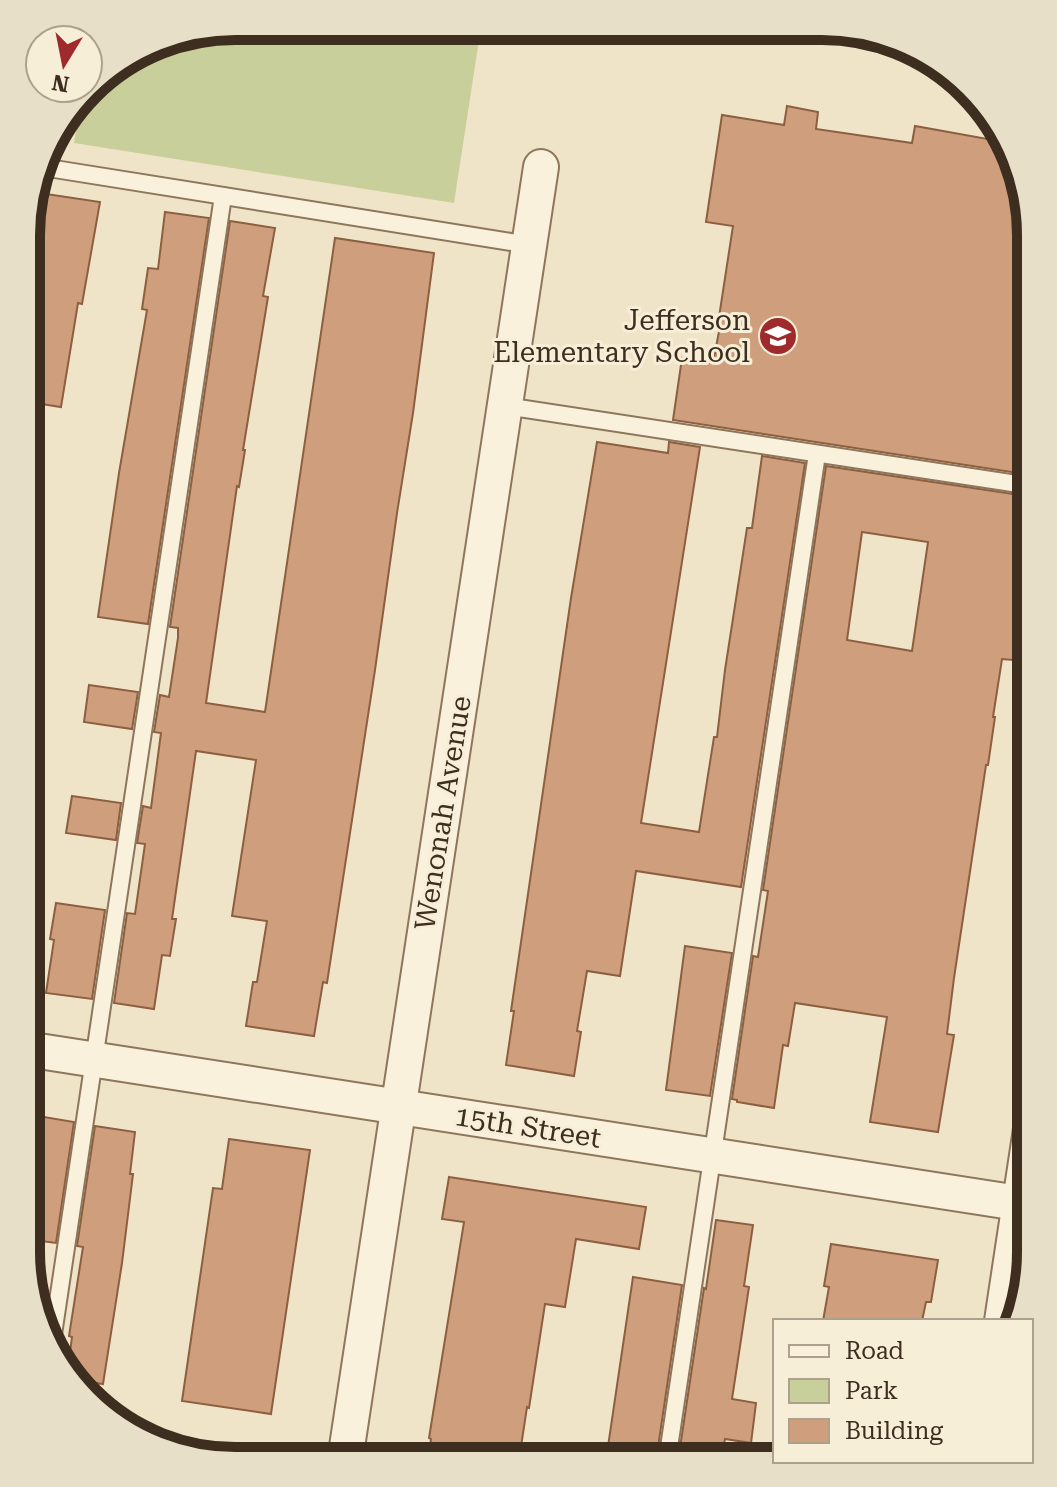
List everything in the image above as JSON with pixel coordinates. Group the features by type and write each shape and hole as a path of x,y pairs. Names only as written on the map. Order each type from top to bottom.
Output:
{"street":[{"name":"Wenonah Avenue","path":"347,1447 541,167"},
{"name":"15th Street","path":"40,1051 1017,1203"},
{"path":"1002,1319 1017,1245"}],"lane":[{"path":"52,169 530,245"},
{"path":"55,1325 223,196"},
{"path":"505,406 1017,484"},
{"path":"669,1447 817,454"}],"green space":[{"path":"235,40 479,40 454,203 74,143 78,121 91,104 104,104 104,91 116,80 149,60 185,47"}],"building":[{"path":"787,106 818,112 816,129 912,143 915,126 991,140 1010,185 1017,235 1017,473 673,420 682,358 713,363 721,321 719,317 733,226 706,222 722,115 784,125"},
{"path":"45,194 100,202 82,304 78,303 61,407 40,404 40,235"},
{"path":"165,212 209,218 148,624 98,617 147,310 142,309 148,268 158,269"},
{"path":"230,221 275,228 263,296 268,297 206,703 265,712 335,238 434,253 375,670 327,983 323,982 314,1036 246,1026 267,921 232,916 256,760 196,751 172,919 176,919 170,956 162,955 154,1009 114,1003 127,913 135,914 145,844 137,843 143,806 151,808 161,733 154,732 160,695 169,697 178,638 178,628 170,627"},
{"path":"597,442 668,453 669,442 700,447 641,823 699,832 714,737 717,737 747,528 752,528 762,456 805,463 741,887 636,871 620,976 587,971 577,1031 581,1032 574,1076 506,1065 514,1011 511,1011 571,598"},
{"path":"826,466 1017,495 1017,634 1013,660 1002,659 954,978 947,1034 954,1035 938,1132 870,1122 887,1017 795,1003 788,1046 783,1045 774,1108 732,1099 753,956 758,957 768,891 763,890","holes":["862,532 928,542 912,651 847,640"]},
{"path":"89,685 138,692 132,729 84,722"},
{"path":"72,796 121,803 116,840 66,833"},
{"path":"56,903 105,910 92,999 46,993"},
{"path":"685,946 732,953 710,1096 666,1090"},
{"path":"40,1116 74,1122 56,1243 40,1241"},
{"path":"95,1126 135,1132 122,1263 103,1384 90,1382 70,1354 72,1337 69,1336 83,1247 77,1246"},
{"path":"229,1139 310,1150 271,1414 182,1401 213,1188 222,1189"},
{"path":"449,1177 646,1207 639,1249 576,1239 565,1307 545,1304 521,1447 430,1447 464,1222 442,1219"},
{"path":"716,1220 753,1225 744,1286 749,1287 732,1399 756,1403 751,1443 725,1439 724,1447 680,1447"},
{"path":"831,1244 938,1260 931,1302 926,1302 922,1319 823,1319 829,1287 824,1286"},
{"path":"633,1277 682,1285 658,1447 608,1447"}],"place":[{"name":"Jefferson Elementary School","path":"778,336"}]}
